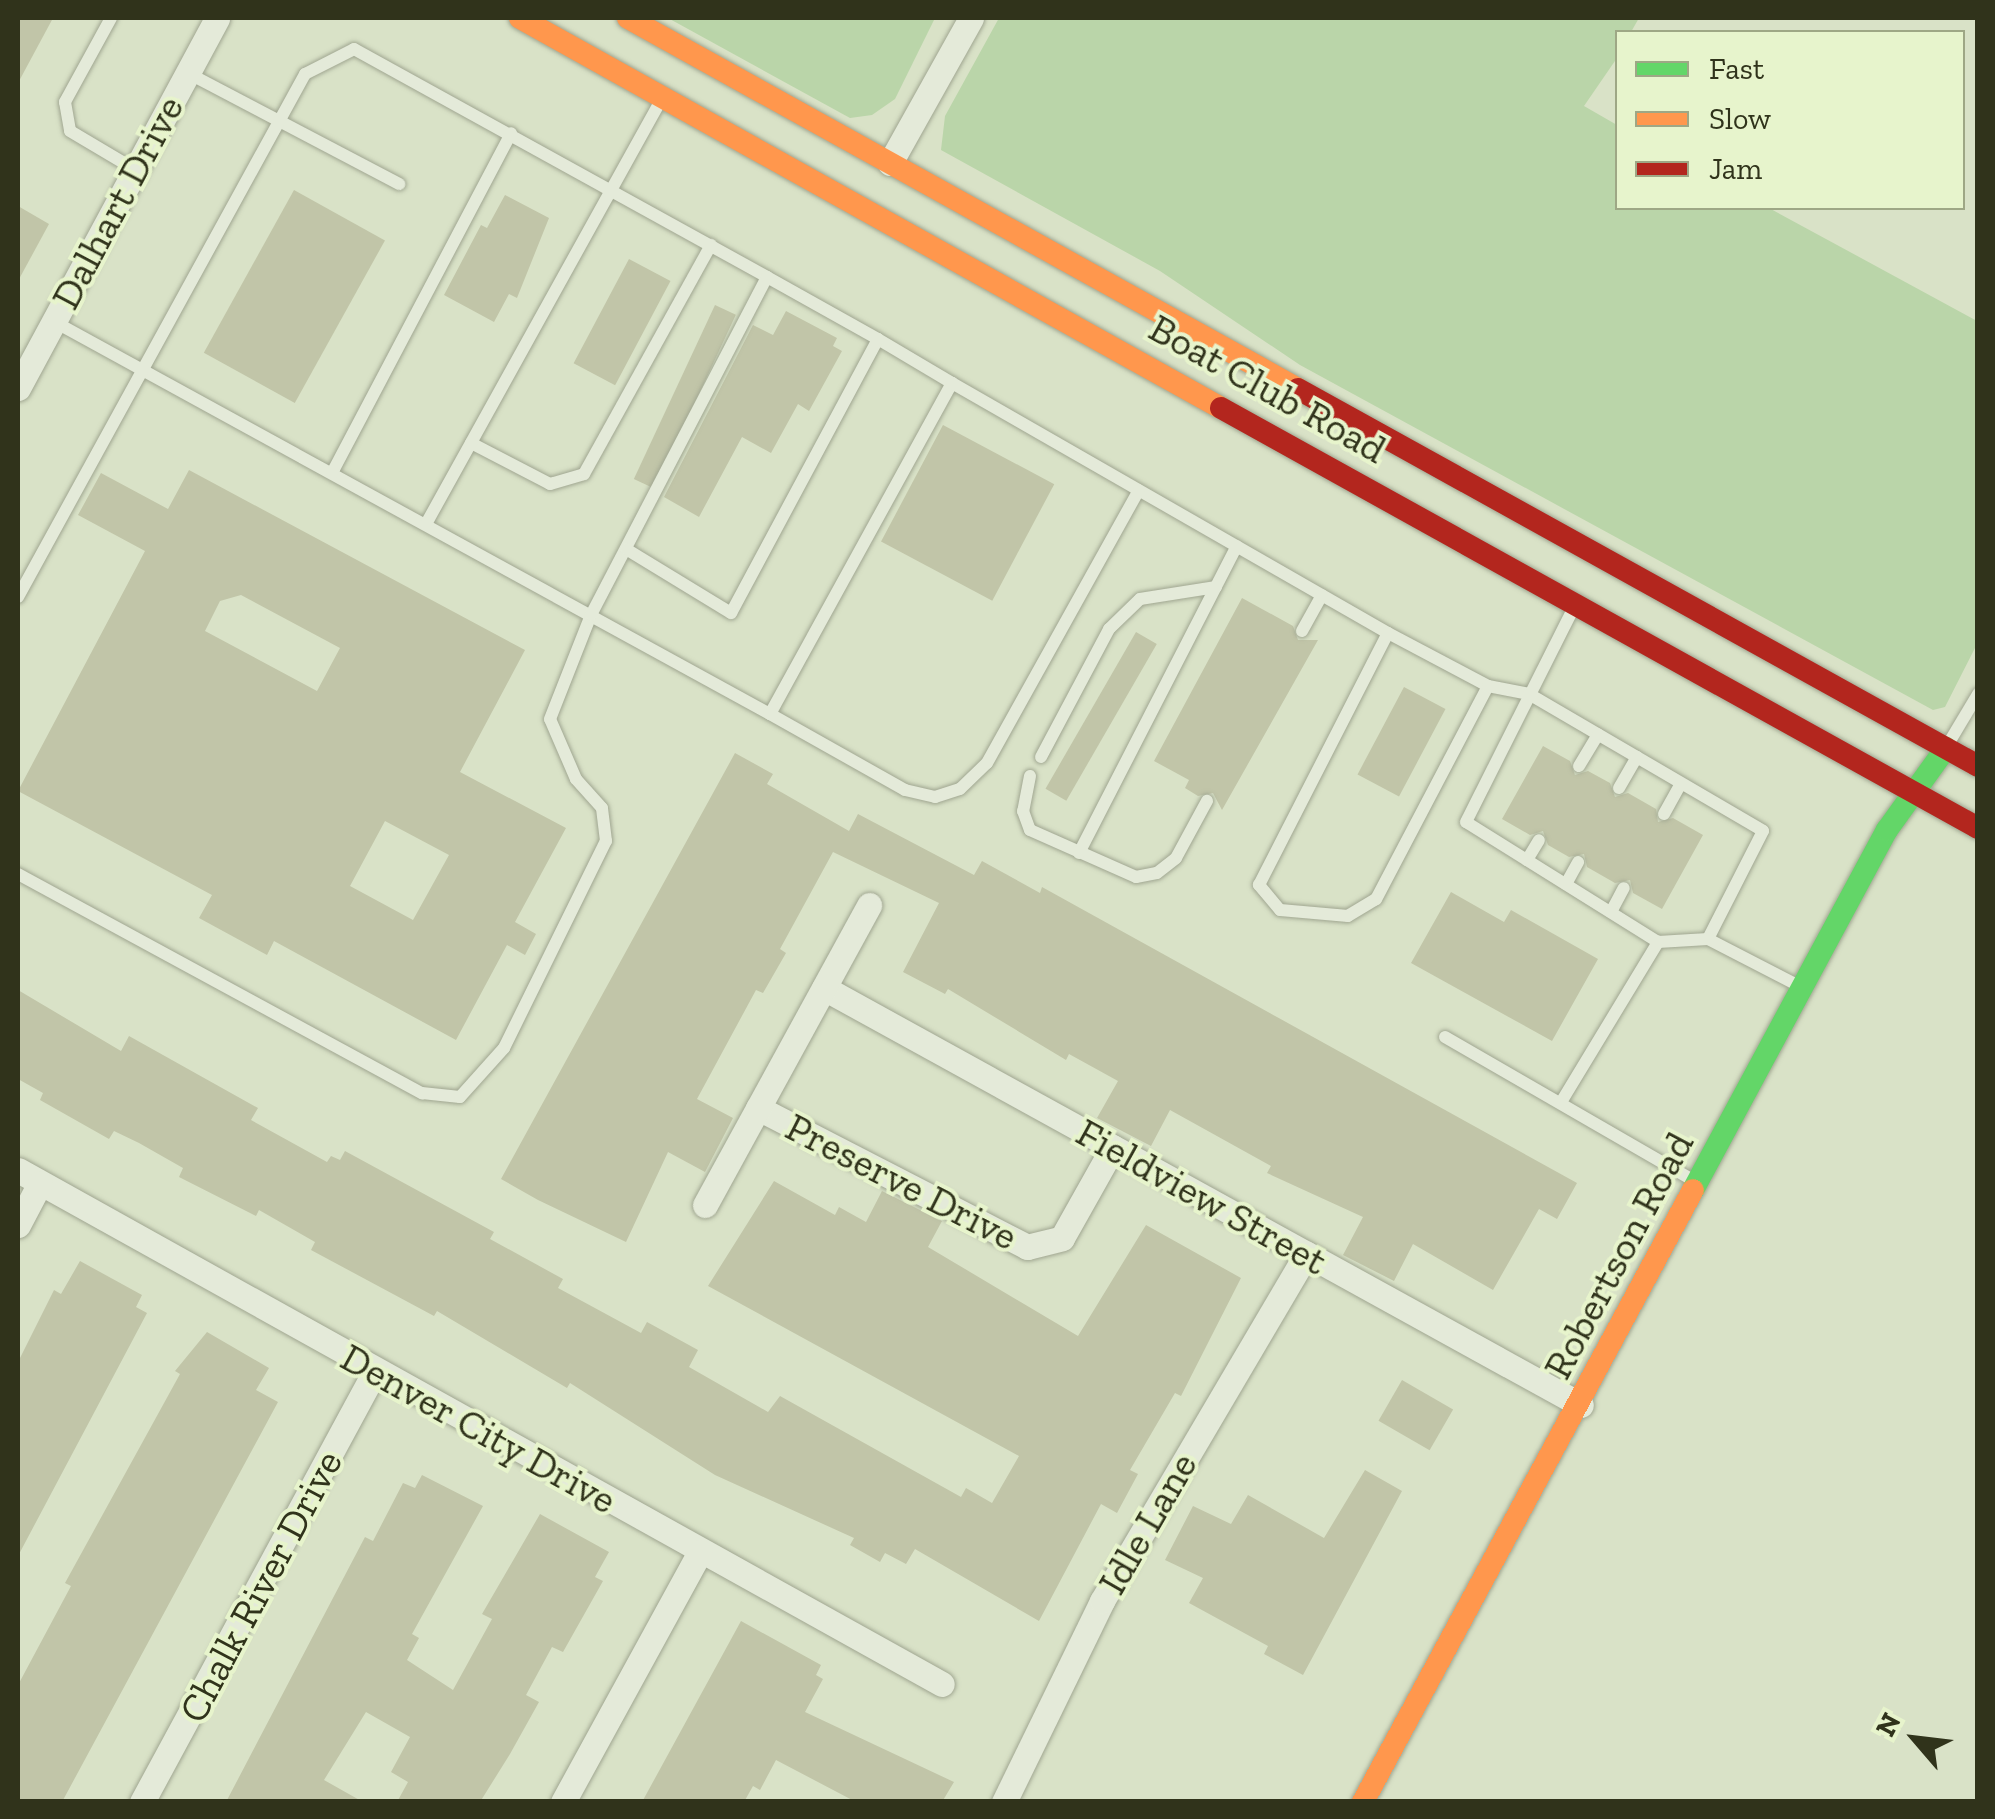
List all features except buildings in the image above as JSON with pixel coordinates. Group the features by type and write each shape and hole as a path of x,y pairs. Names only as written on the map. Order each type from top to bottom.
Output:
{"main road":[{"name":"Boat Club Road","path":"520,18 1978,828"},
{"name":"Boat Club Road","path":"628,18 1978,766"},
{"name":"Robertson Road","path":"1363,1802 1910,791 1946,748"}],"street":[{"name":"Dalhart Drive","path":"21,374 217,18"},
{"path":"890,162 971,18"},
{"path":"705,1205 869,905"},
{"name":"Fieldview Street","path":"824,988 1581,1405"},
{"name":"Preserve Drive","path":"758,1108 1026,1246 1062,1238 1113,1147"},
{"path":"18,1225 29,1176"},
{"name":"Denver City Drive","path":"29,1176 942,1684"},
{"name":"Idle Lane","path":"1004,1802 1102,1601 1306,1254"},
{"name":"Chalk River Drive","path":"142,1802 376,1370"},
{"path":"563,1802 700,1552"}],"lane":[{"path":"111,18 64,102 70,132 134,169"},
{"path":"18,597 275,122 305,74 354,49 612,187 1388,633 1488,686 1529,694 1763,831 1708,939"},
{"path":"186,72 399,184"},
{"path":"426,524 662,96"},
{"path":"332,474 511,133"},
{"path":"470,443 550,484 584,474 711,245"},
{"path":"18,874 422,1093 460,1098 504,1048 606,841 602,808 576,779 550,719 592,615 767,277"},
{"path":"53,322 905,790 935,797 960,788 987,762 1139,490"},
{"path":"626,549 730,613 878,338"},
{"path":"770,714 952,383"},
{"path":"1079,853 1237,546"},
{"path":"1040,758 1109,629 1140,600 1216,587"},
{"path":"1302,631 1322,595"},
{"path":"1576,603 1529,694 1515,733 1466,822 1658,942 1708,939 1803,988"},
{"path":"1388,633 1264,872 1260,885 1280,910 1348,916 1376,899 1488,686"},
{"path":"1946,748 1978,694"},
{"path":"1579,766 1598,734"},
{"path":"1620,788 1637,757"},
{"path":"1030,776 1022,811 1030,830 1136,877 1158,872 1176,858 1207,801"},
{"path":"1664,814 1682,783"},
{"path":"1528,860 1539,840"},
{"path":"1566,884 1578,862"},
{"path":"1611,912 1624,888"},
{"path":"1563,1099 1658,942"},
{"path":"1445,1036 1563,1099 1699,1184"}],"green space":[{"path":"668,18 935,18 895,99 872,115 850,118"},
{"path":"999,18 1639,18 1632,30 1615,30 1615,61 1584,106 1615,124 1615,210 1773,210 1977,321 1977,644 1945,707 1933,710 1300,365 1160,271 941,150 945,116"}],"traffic: fast":[{"path":"1693,1190 1887,830 1946,748"}],"traffic: slow":[{"path":"520,18 1221,408"},
{"path":"628,18 1298,389"},
{"path":"1363,1802 1693,1190"}],"traffic: jam":[{"path":"1298,389 1978,766"},
{"path":"1221,408 1978,828"}]}
